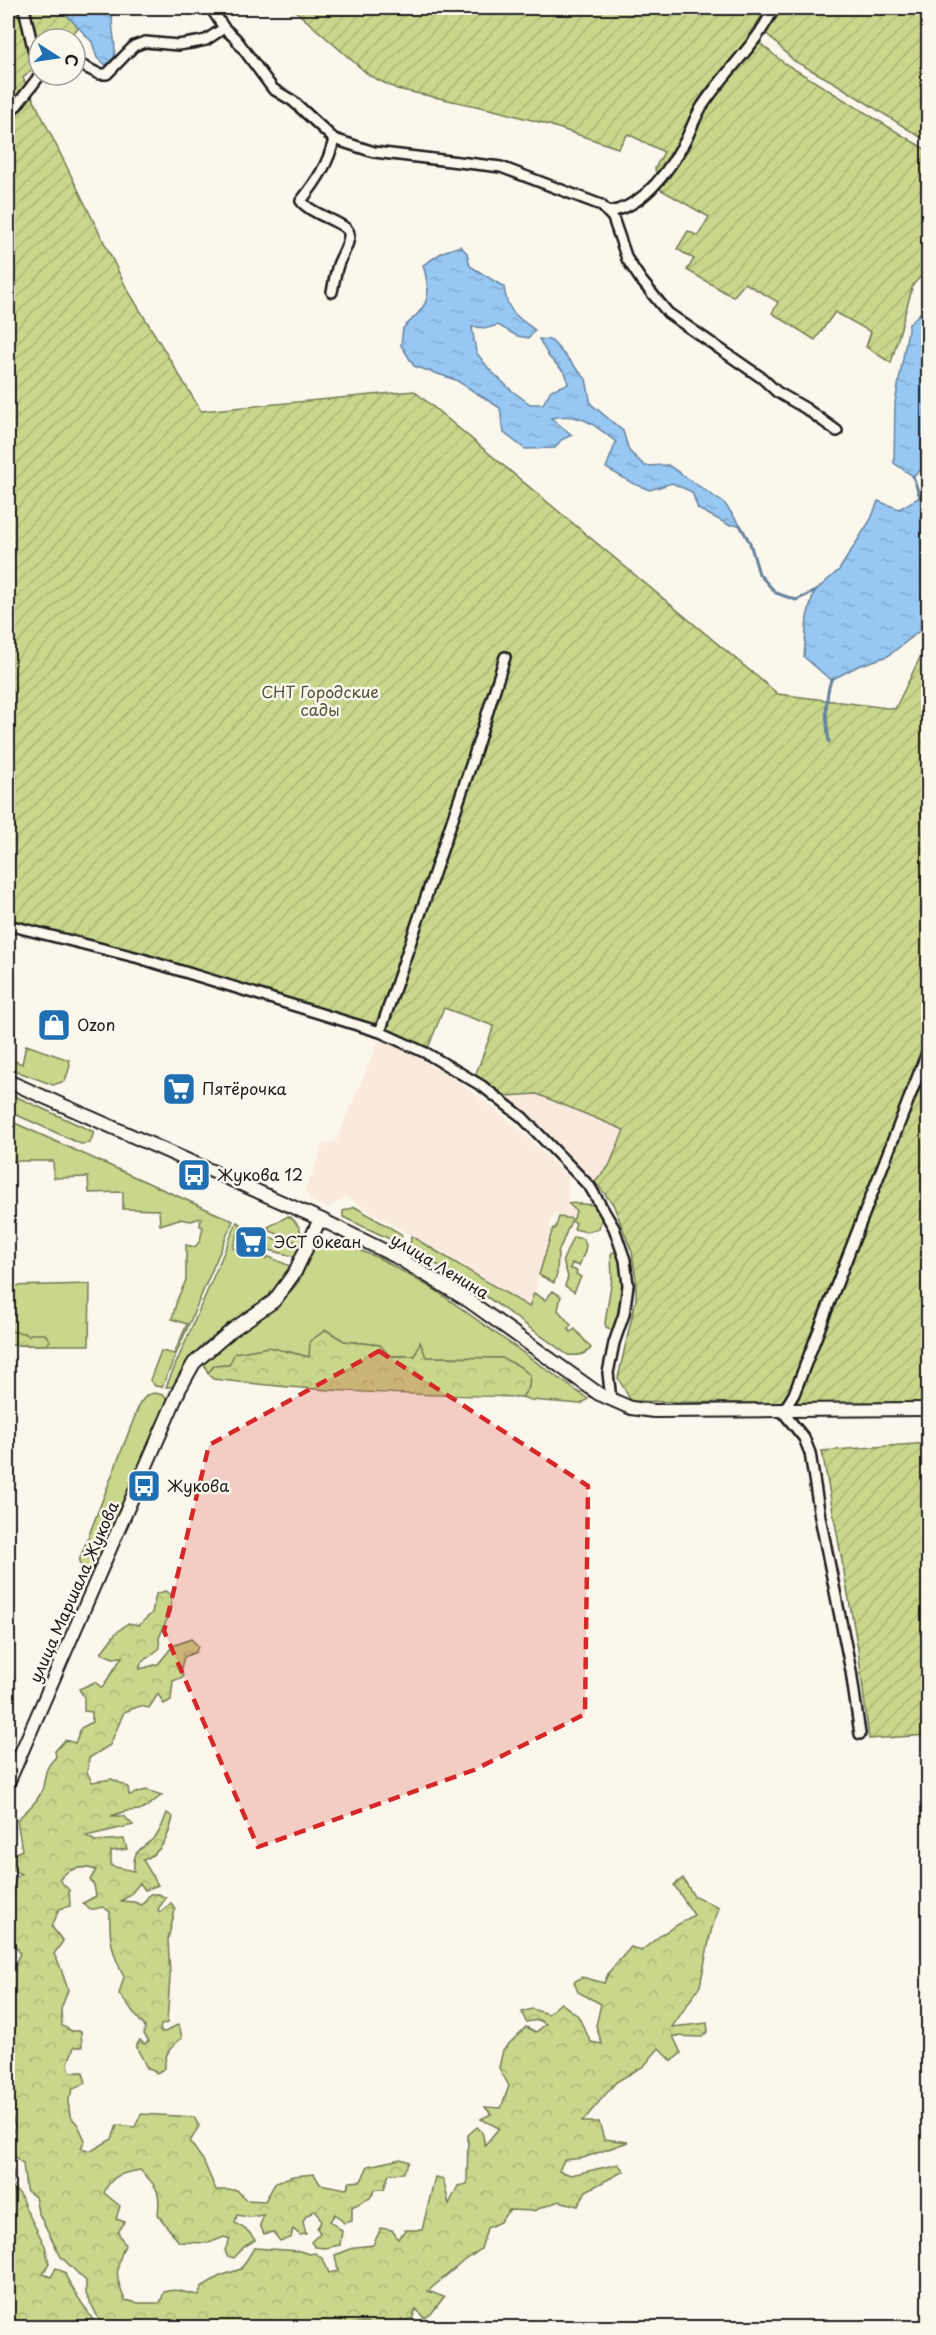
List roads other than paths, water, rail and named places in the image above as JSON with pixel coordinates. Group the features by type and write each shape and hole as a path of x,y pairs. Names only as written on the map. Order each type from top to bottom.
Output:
{"main road":[{"name":"улица Ленина","path":"8,1081 320,1219 417,1268 469,1301 599,1394 631,1408 654,1411 783,1412 928,1410"},
{"name":"улица Маршала Жукова","path":"8,1783 180,1388 194,1363 232,1330 274,1301 295,1272 320,1219"}],"street":[{"path":"24,8 28,27"},
{"path":"211,8 224,28 236,39 273,89 310,115 334,138 374,152 501,167 601,206 613,218 627,259 668,313 762,378 777,392 805,408 837,431"},
{"path":"607,212 629,207 644,195 663,172 682,146 702,107 757,37 775,8"},
{"path":"87,68 99,74 107,74 134,46 145,42 178,45 197,42 224,28"},
{"path":"8,113 31,87"},
{"path":"332,292 338,266 350,236 349,230 344,225 317,215 306,208 301,201 314,185 327,161 334,138"},
{"path":"380,1032 472,762 505,657"},
{"path":"8,925 139,958 380,1032 426,1053 482,1086 522,1117 590,1187 614,1228 625,1260 628,1285 624,1314 614,1343 608,1373 611,1400"},
{"path":"860,1734 851,1671 820,1517 810,1453 804,1438 783,1412 794,1394 928,1050"}],"water":[{"path":"60,8 113,8 114,60 106,65 97,58 92,42 87,37 87,27 78,27"},
{"path":"460,246 467,253 470,266 504,287 510,308 535,330 529,338 517,336 498,325 488,328 472,327 476,352 489,369 530,404 543,404 551,390 568,384 566,374 549,357 539,339 551,340 586,379 591,404 623,431 629,451 645,466 668,465 725,504 740,525 729,525 698,509 692,492 672,483 650,490 606,468 616,442 587,421 571,417 551,418 572,435 561,440 555,448 525,449 504,433 500,408 456,380 414,366 401,345 403,328 423,307 428,294 423,265 443,252"},
{"path":"928,305 928,464 913,476 894,463 895,403 909,324"},
{"path":"920,497 928,507 928,617 922,629 888,656 858,666 831,680 804,657 807,617 814,592 839,570 871,519 878,501 899,509"}],"waterway":[{"path":"913,476 920,497"},
{"path":"740,525 750,543 759,574 776,593 796,600 814,592"},
{"path":"829,742 826,711 831,680"}],"place":[{"name":"Ozon","path":"54,1025"},
{"name":"Пятёрочка","path":"179,1089"},
{"name":"Жукова 12","path":"194,1175"},
{"name":"ЭСТ Океан","path":"251,1242"},
{"name":"Жукова","path":"144,1486"}],"park label":[{"name":"СНТ Городские сады","path":"320,701"}]}
